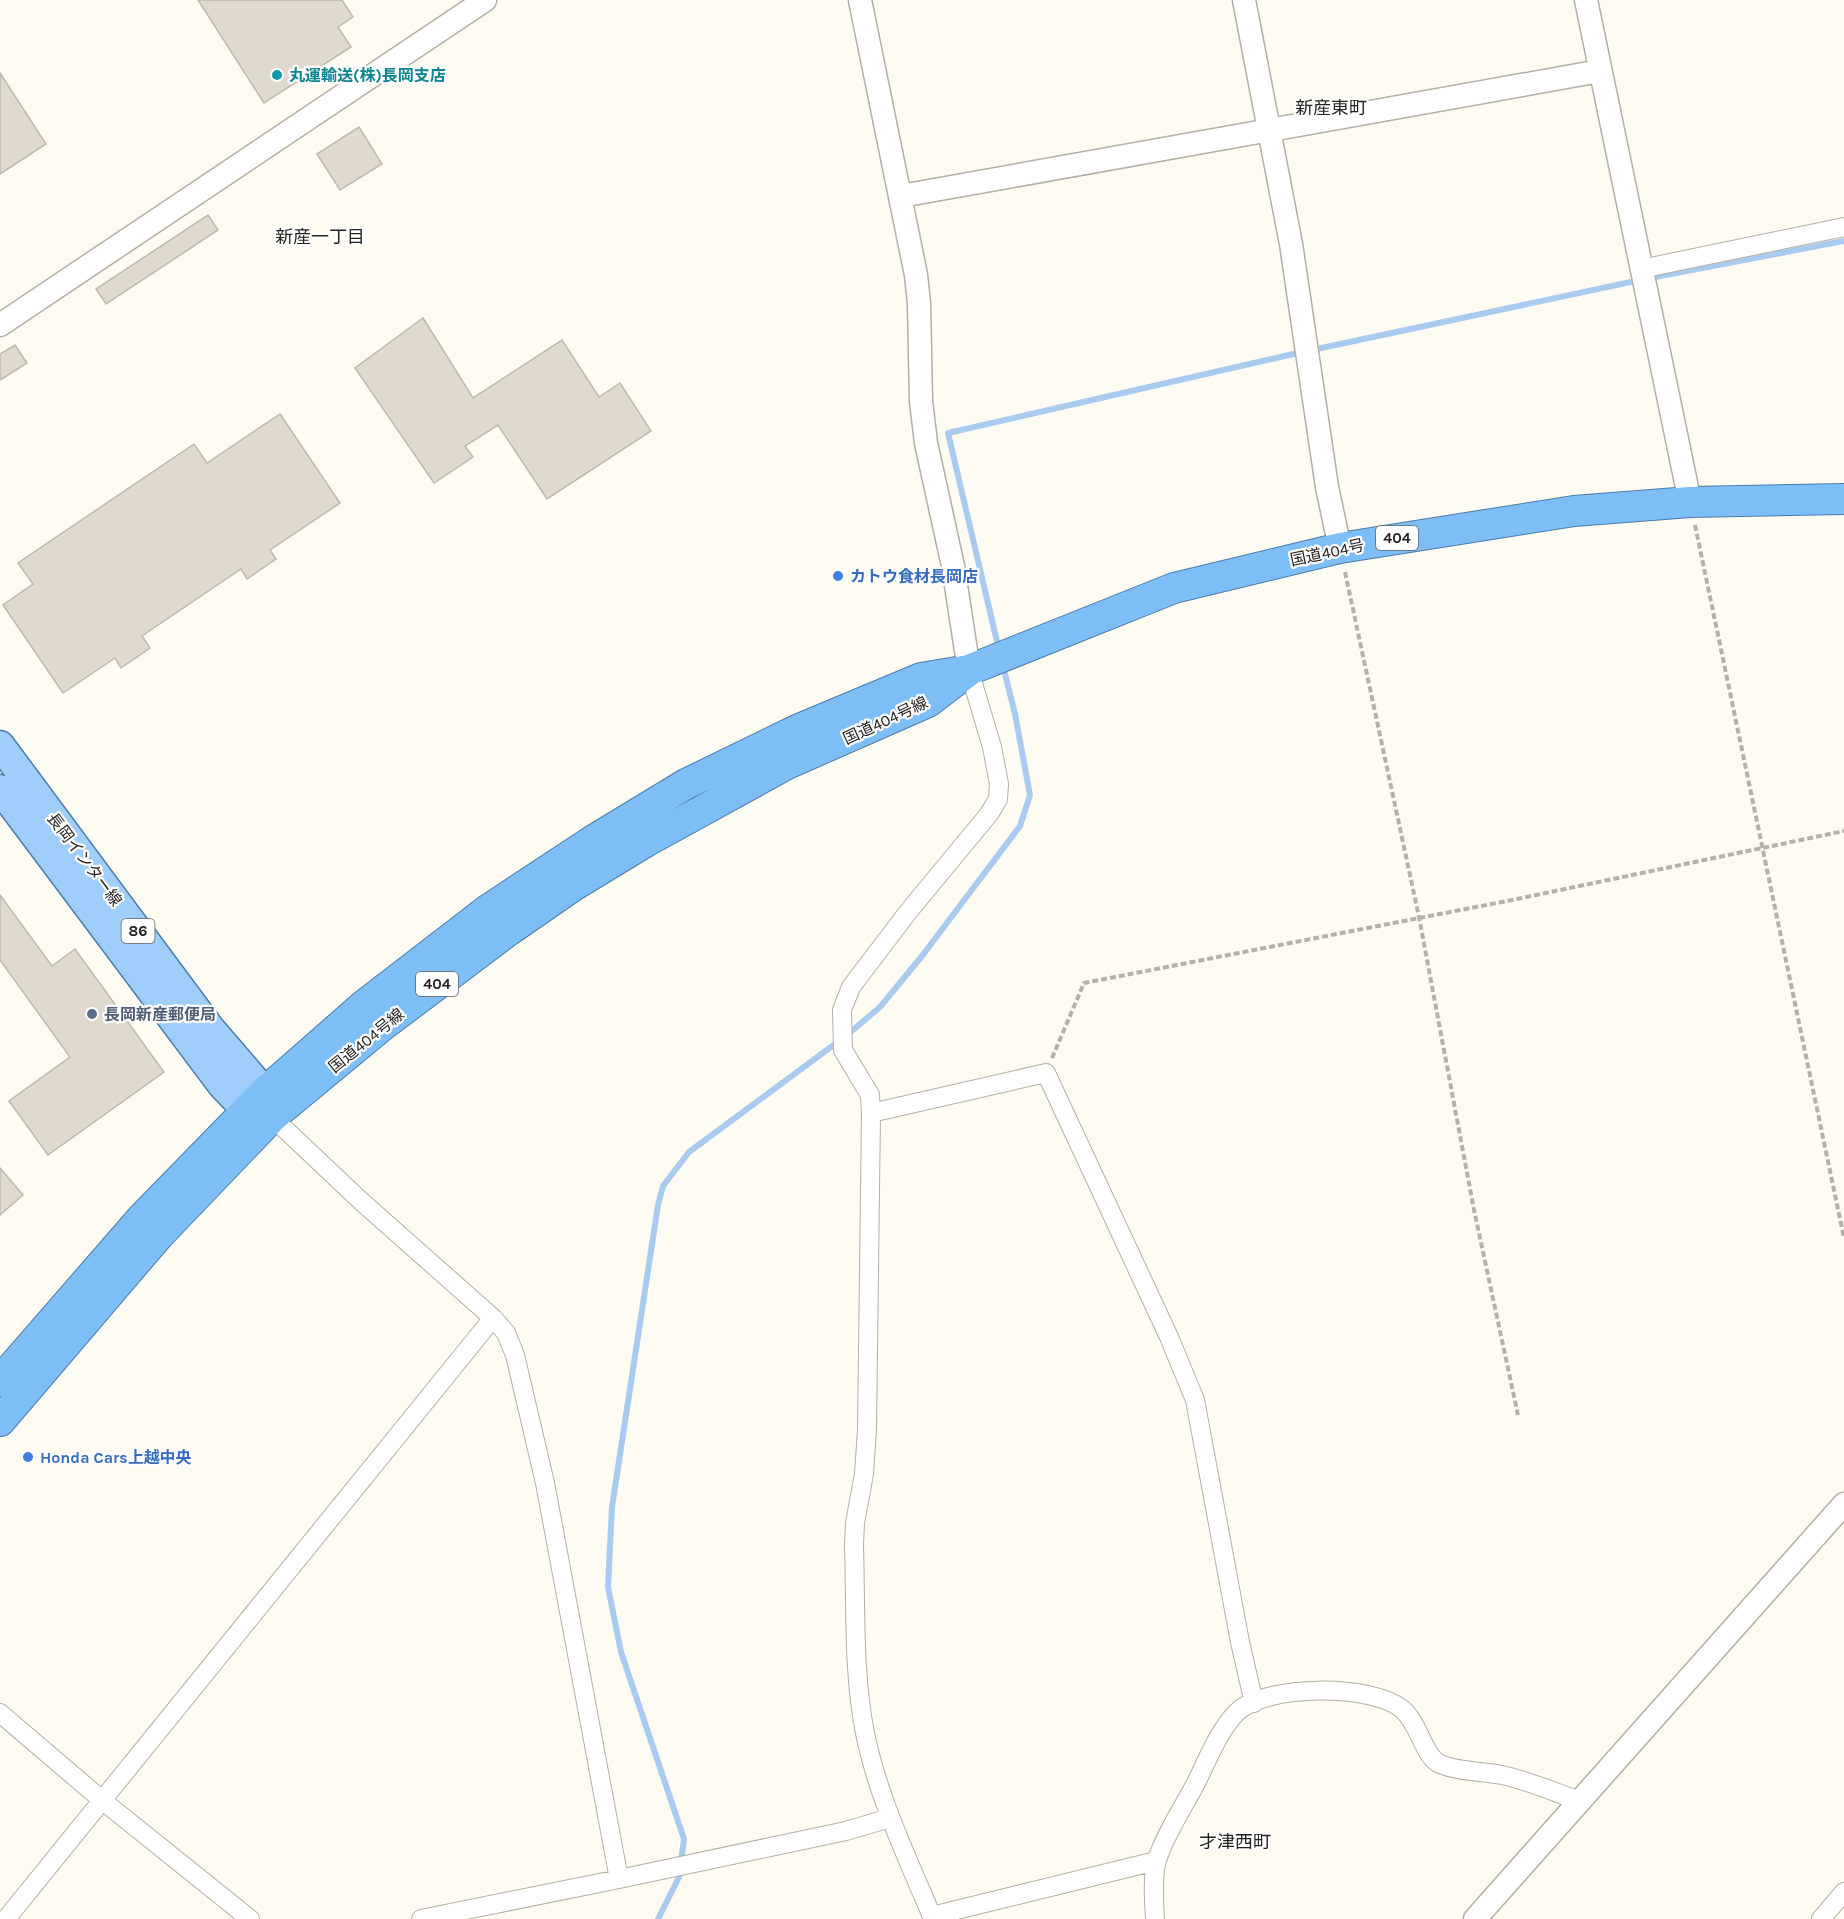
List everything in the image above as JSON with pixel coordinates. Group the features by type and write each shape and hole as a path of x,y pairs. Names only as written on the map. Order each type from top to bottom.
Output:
{"highway":[{"name":"国道404号","path":"969,670 1174,588 1340,548 1574,511 1690,502 1844,499"},
{"name":"国道404号線","path":"0,1381 141,1219 261,1107 363,1006 489,909 677,790 799,729 921,678 969,670"},
{"name":"国道404号線","path":"0,1421 77,1328 158,1236 261,1107"}],"main road":[{"name":"長岡インター線","path":"0,745 210,1028 261,1107"},
{"name":"長岡インター線","path":"0,789 191,1046 261,1107"}],"street":[{"path":"0,325 485,0"},
{"path":"860,0 901,196 919,303 921,401 926,443 953,566 969,670 996,765 998,799 989,814 908,912 851,987 842,1010 843,1050 870,1095 871,1113 867,1430 864,1474 855,1523 854,1545 865,1733 890,1818 932,1918 1156,1861"},
{"path":"1244,0 1293,255 1327,486 1340,548"},
{"path":"1586,0 1690,502"},
{"path":"901,196 1600,71"},
{"path":"1641,268 1844,227"},
{"path":"871,1113 1046,1073 1169,1337 1195,1400 1240,1642 1254,1702"},
{"path":"261,1107 362,1202 493,1318 506,1334 515,1355 545,1484 619,1879"},
{"path":"6,1919 493,1318"},
{"path":"1475,1919 1844,1504"},
{"path":"1155,1919 1156,1861 1222,1733 1237,1712 1254,1702 1290,1693 1329,1689 1354,1692 1400,1707 1415,1722 1427,1753 1438,1763 1462,1770 1503,1775 1580,1801"},
{"path":"0,1713 103,1801 250,1919"},
{"path":"421,1919 846,1832 890,1818"},
{"path":"1821,1919 1844,1892"}],"path":[{"path":"1690,502 1844,1238"},
{"path":"1340,548 1419,917 1474,1210 1518,1415"},
{"path":"1046,1073 1084,983 1844,831"}],"building":[{"name":"丸運輸送(株)長岡支店","path":"198,0 342,0 353,17 338,27 351,47 264,103"},
{"path":"0,73 46,144 0,174"},
{"path":"359,127 382,164 340,190 317,154"},
{"path":"208,215 218,230 106,304 96,289"},
{"path":"423,318 473,398 562,340 599,397 620,383 651,431 547,499 498,425 465,446 473,457 434,483 355,368"},
{"path":"15,345 27,363 0,380 0,354"},
{"path":"280,414 340,503 270,550 276,559 247,579 241,569 142,636 150,648 121,668 115,658 63,693 3,605 33,584 18,563 194,444 207,463"},
{"path":"0,895 52,966 75,949 164,1072 48,1155 9,1101 70,1057 0,960"},
{"path":"0,1168 23,1195 0,1215"}],"waterway":[{"path":"1650,278 1844,241"},
{"path":"1312,350 1640,280"},
{"path":"999,650 948,433 1302,352"},
{"path":"847,1035 880,1007 922,956 1020,826 1030,795 1015,714 1003,666"},
{"path":"658,1919 679,1877 684,1839 621,1652 608,1587 612,1507 658,1205 663,1186 689,1152 839,1041"}],"place":[{"name":"丸運輸送(株)長岡支店","path":"277,75"},
{"name":"カトウ食材長岡店","path":"838,576"},
{"name":"長岡新産郵便局","path":"92,1014"},
{"name":"Honda Cars上越中央","path":"28,1457"}],"district":[{"name":"新産東町","path":"1331,108"},
{"name":"新産一丁目","path":"320,237"},
{"name":"才津西町","path":"1235,1842"}]}
